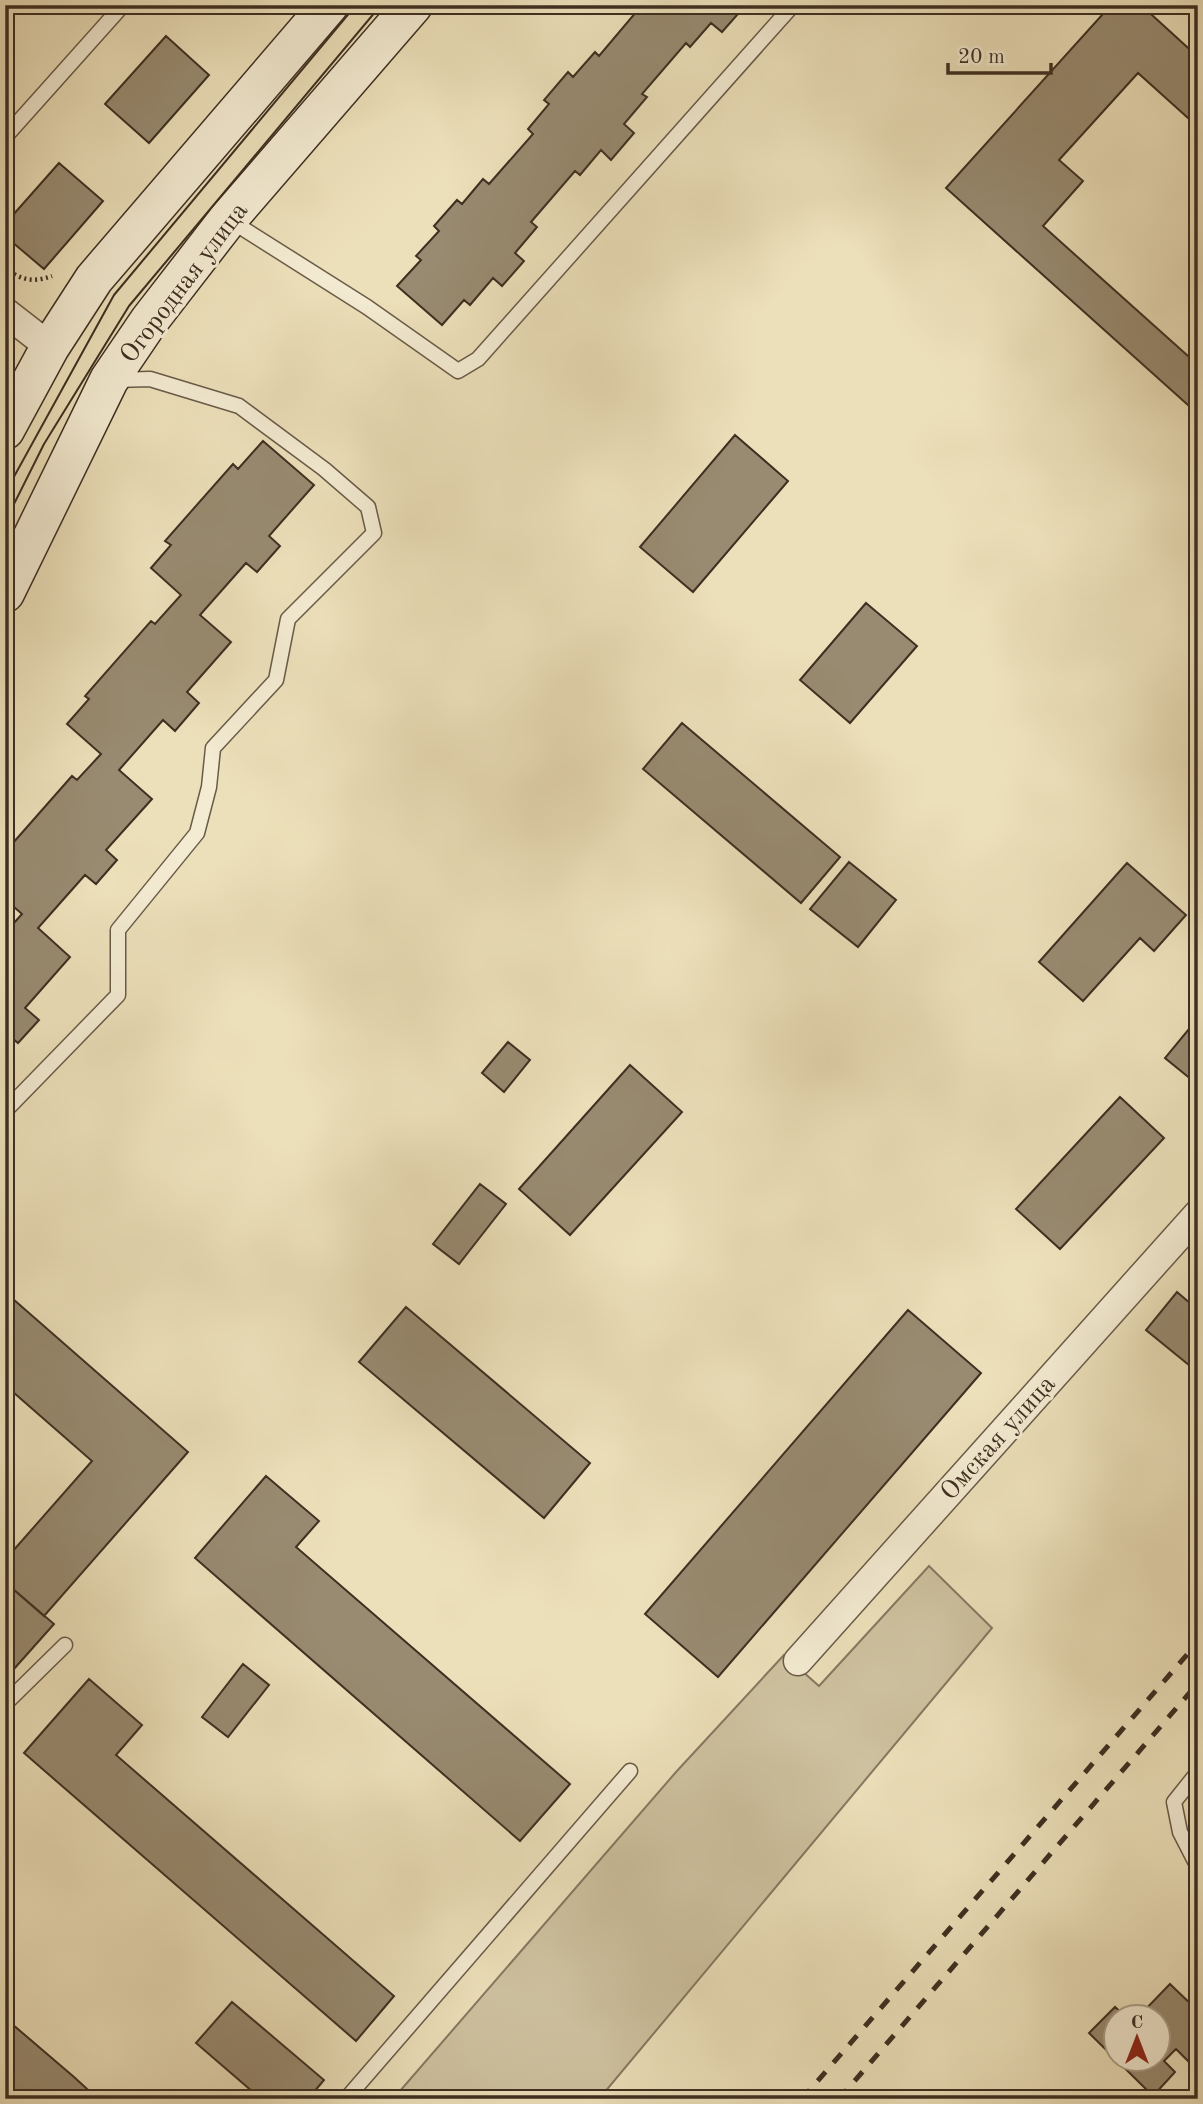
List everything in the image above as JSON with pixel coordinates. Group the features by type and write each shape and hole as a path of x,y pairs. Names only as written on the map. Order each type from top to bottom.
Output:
{"street":[{"path":"5,430 50,347 94,279 329,5"},
{"name":"Огородная улица","path":"5,593 109,380 149,321 228,219 413,5"},
{"path":"5,312 50,347"},
{"name":"Омская улица","path":"798,1661 1198,1214"}],"lane":[{"path":"5,137 123,5"},
{"path":"228,219 367,307 458,371 478,359 793,5"},
{"path":"5,1111 118,995 118,930 197,833 209,787 213,748 276,680 288,619 374,533 369,507 324,469 239,406 150,379 109,380"},
{"path":"5,1704 65,1645"},
{"path":"346,2099 630,1770"},
{"path":"1198,1772 1174,1802 1180,1832 1198,1867"}],"path":[{"path":"5,268 16,276 36,282 52,275 60,267"}],"shaded area":[{"path":"929,1566 992,1628 599,2099 393,2099 676,1772 784,1655 819,1686"}],"building":[{"path":"642,5 745,6 722,32 711,23 690,47 686,43 642,94 647,97 624,124 634,133 611,160 601,150 580,175 575,171 531,222 537,227 515,253 524,261 502,286 493,278 470,305 464,300 442,325 397,286 421,260 416,256 439,231 434,226 457,200 462,204 483,179 489,184 533,134 528,129 549,104 544,100 568,72 573,77 595,52 599,56"},
{"path":"1111,5 1141,5 1198,57 1198,127 1138,73 1059,160 1083,181 1043,226 1198,365 1198,414 946,188"},
{"path":"166,36 209,75 149,143 105,104"},
{"path":"59,163 103,201 44,269 5,236 5,224"},
{"path":"735,435 788,481 693,592 640,547"},
{"path":"263,441 314,485 269,536 280,546 257,572 246,563 200,615 231,642 187,692 199,703 175,731 163,720 119,770 152,799 106,850 117,860 96,884 85,875 38,928 70,957 25,1008 39,1020 18,1043 5,1032 5,933 22,914 5,899 5,863 10,857 5,852 72,776 77,780 101,754 67,724 89,699 85,696 151,621 155,624 181,595 151,568 171,545 165,541 233,464 238,469"},
{"path":"866,603 917,646 850,723 800,680"},
{"path":"682,723 840,857 801,903 643,769"},
{"path":"849,862 896,900 858,947 810,909"},
{"path":"1127,863 1186,915 1154,951 1140,938 1083,1001 1039,962"},
{"path":"1198,1018 1198,1085 1165,1058"},
{"path":"508,1042 530,1060 504,1092 482,1073"},
{"path":"630,1065 682,1112 570,1235 519,1189"},
{"path":"1120,1097 1164,1138 1060,1249 1016,1209"},
{"path":"480,1184 506,1204 459,1264 433,1244"},
{"path":"5,1292 188,1452 44,1616 5,1582 5,1560 92,1461 5,1385"},
{"path":"1177,1292 1198,1310 1195,1370 1146,1330"},
{"path":"406,1307 590,1463 544,1518 359,1362"},
{"path":"908,1310 981,1373 718,1677 645,1614"},
{"path":"266,1476 319,1521 296,1547 570,1784 520,1841 195,1558"},
{"path":"5,1582 54,1624 5,1679"},
{"path":"243,1664 269,1685 228,1737 202,1717"},
{"path":"89,1679 142,1725 116,1755 394,1996 356,2041 24,1753"},
{"path":"1170,1984 1198,2011 1198,2059 1192,2065 1176,2049 1172,2053 1172,2002 1153,2002"},
{"path":"232,2002 324,2080 308,2099 261,2099 196,2043"},
{"path":"5,2018 74,2077 98,2099 5,2099"},
{"path":"1102,2020 1102,2046 1089,2033"},
{"path":"1172,2069 1175,2072 1153,2096 1129,2072 1172,2072"}],"tram line":[{"path":"5,493 114,295 356,5"},
{"path":"5,522 44,444 129,306 381,5"}],"railway":[{"path":"802,2099 1198,1642"},
{"path":"839,2099 1198,1683"}]}
